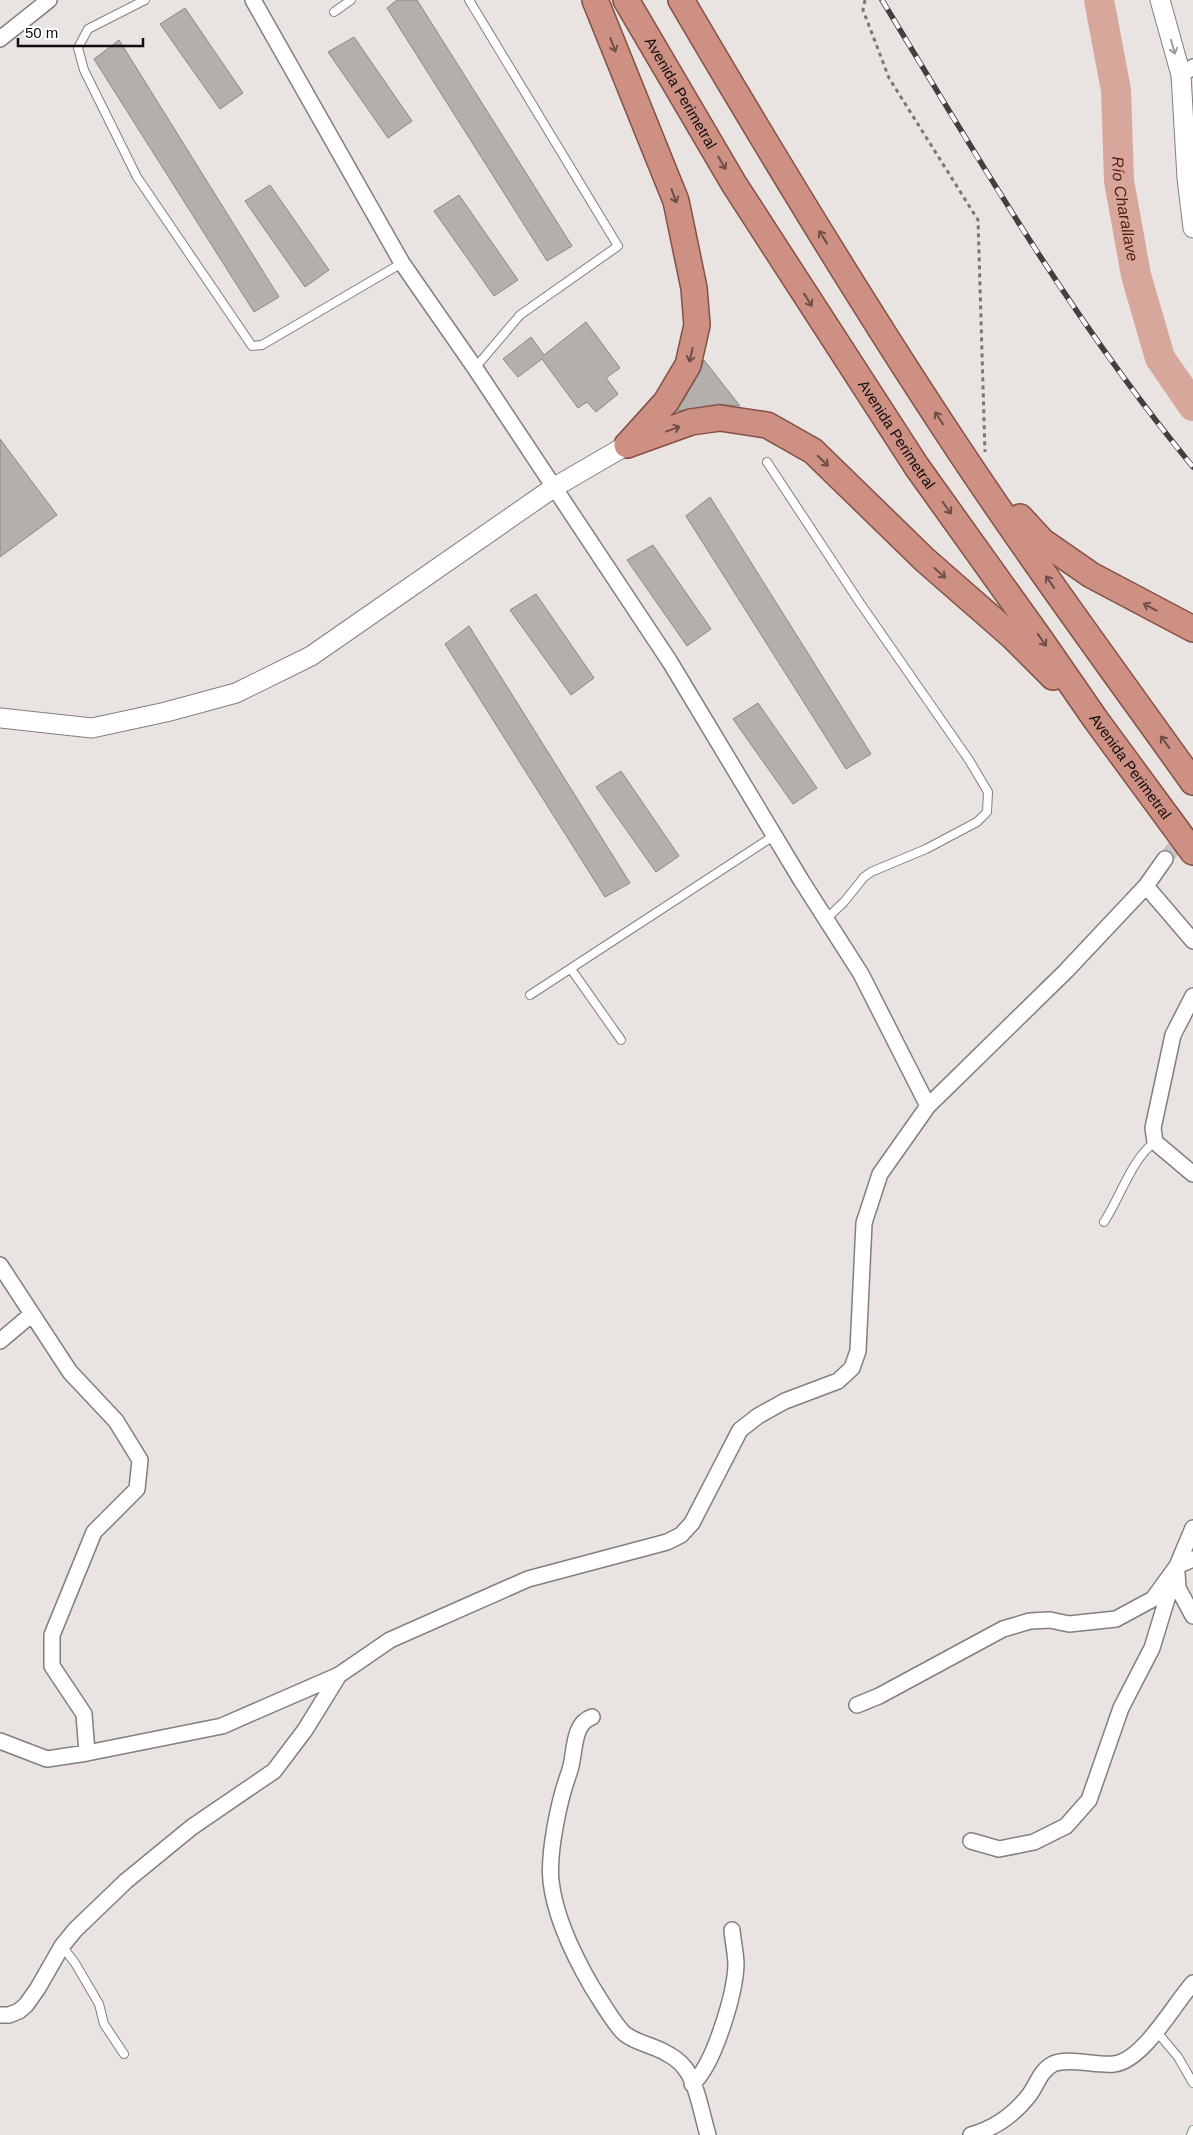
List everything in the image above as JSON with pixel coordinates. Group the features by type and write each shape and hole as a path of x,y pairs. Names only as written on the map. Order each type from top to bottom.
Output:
{"highway":[{"path":"596,0 676,201 694,288 697,326 688,365 666,402 627,445"},
{"name":"Avenida Perimetral","path":"626,0 734,184 917,467 1096,720 1193,852"},
{"path":"681,0 818,229 955,444 1095,646 1193,782"},
{"path":"627,445 691,422 720,418 767,425 813,451 925,560 1012,636 1096,720"},
{"path":"955,444 1042,540 1091,575 1193,629"}],"street":[{"path":"0,38 49,0"},
{"path":"253,0 402,263 475,368 670,662 861,974 928,1106"},
{"path":"1160,0 1187,71 1187,178 1193,228"},
{"path":"0,718 92,728 166,712 236,693 311,656 553,488 627,445"},
{"path":"0,1741 47,1759 87,1753 222,1726 339,1675 390,1640 528,1579 667,1542 680,1535 692,1522 740,1430 758,1416 786,1401 838,1381 852,1368 858,1351 864,1223 880,1174 928,1106 1066,971 1146,886 1165,859"},
{"path":"1146,886 1193,941"},
{"path":"1193,996 1173,1034 1153,1134 1155,1142 1193,1174"},
{"path":"0,1265 70,1372 116,1421 140,1460 137,1489 94,1532 52,1635 52,1666 84,1714 87,1753"},
{"path":"0,1341 32,1314"},
{"path":"970,1840 999,1849 1034,1842 1066,1826 1089,1800 1121,1708 1152,1648 1177,1566 1193,1528"},
{"path":"857,1705 879,1696 1003,1629 1030,1621 1050,1620 1069,1624 1116,1619 1153,1599 1177,1566 1193,1559"},
{"path":"1177,1566 1178,1588 1193,1616"},
{"path":"0,2015 18,2012 26,2006 62,1946 75,1930 107,1899 192,1826 274,1771 305,1730 339,1675"},
{"path":"592,1717 580,1724 577,1732 572,1766 564,1786 551,1857 551,1882 562,1923 583,1972 600,2000 625,2034 652,2048 665,2052 684,2067 692,2084 708,2135"},
{"path":"692,2084 702,2072 717,2042 729,2001 736,1965 732,1930"},
{"path":"972,2135 1009,2118 1029,2094 1044,2070 1054,2063 1116,2064 1130,2058 1157,2032 1193,1983"}],"lane":[{"path":"145,0 88,29 78,48 84,70 138,177 252,346 262,345 402,263"},
{"path":"334,12 350,0"},
{"path":"469,0 618,246 520,315 475,368"},
{"path":"767,462 860,603 969,760 988,792 987,812 977,822 926,849 871,872 864,877 844,902 826,919"},
{"path":"530,995 775,836"},
{"path":"570,968 621,1040"},
{"path":"1104,1222 1114,1207 1136,1163 1147,1147 1155,1142"},
{"path":"62,1946 75,1963 99,2004 104,2024 124,2054"},
{"path":"1157,2032 1178,2057 1193,2083"},
{"path":"1191,2135 1193,2130"}],"path":[{"path":"865,0 863,10 888,78 978,220 986,478"}],"building":[{"path":"397,0 417,0 572,246 547,261 387,8"},
{"path":"185,8 243,93 220,109 160,24"},
{"path":"354,37 412,121 388,138 328,52"},
{"path":"119,40 279,297 254,312 94,59"},
{"path":"270,185 329,270 305,287 245,201"},
{"path":"459,195 518,280 494,296 434,211"},
{"path":"586,322 620,368 606,378 618,394 596,412 587,402 578,408 542,359 518,377 503,359 531,337 544,355"},
{"path":"704,360 740,406 718,404 677,411 700,372"},
{"path":"0,439 57,515 0,557"},
{"path":"710,497 871,754 846,769 686,516"},
{"path":"653,545 711,629 687,646 627,560"},
{"path":"536,594 594,678 571,695 510,610"},
{"path":"469,626 630,883 605,897 445,644"},
{"path":"758,703 817,788 793,804 733,719"},
{"path":"621,771 679,856 656,872 596,787"}],"waterway":[{"name":"Río Charallave","path":"1099,0 1116,90 1119,181 1136,275 1160,358 1193,406"}],"tunnel":[{"path":"1165,859 1193,825"}],"railway":[{"path":"882,0 992,180 1068,298 1149,412 1193,467"}]}
